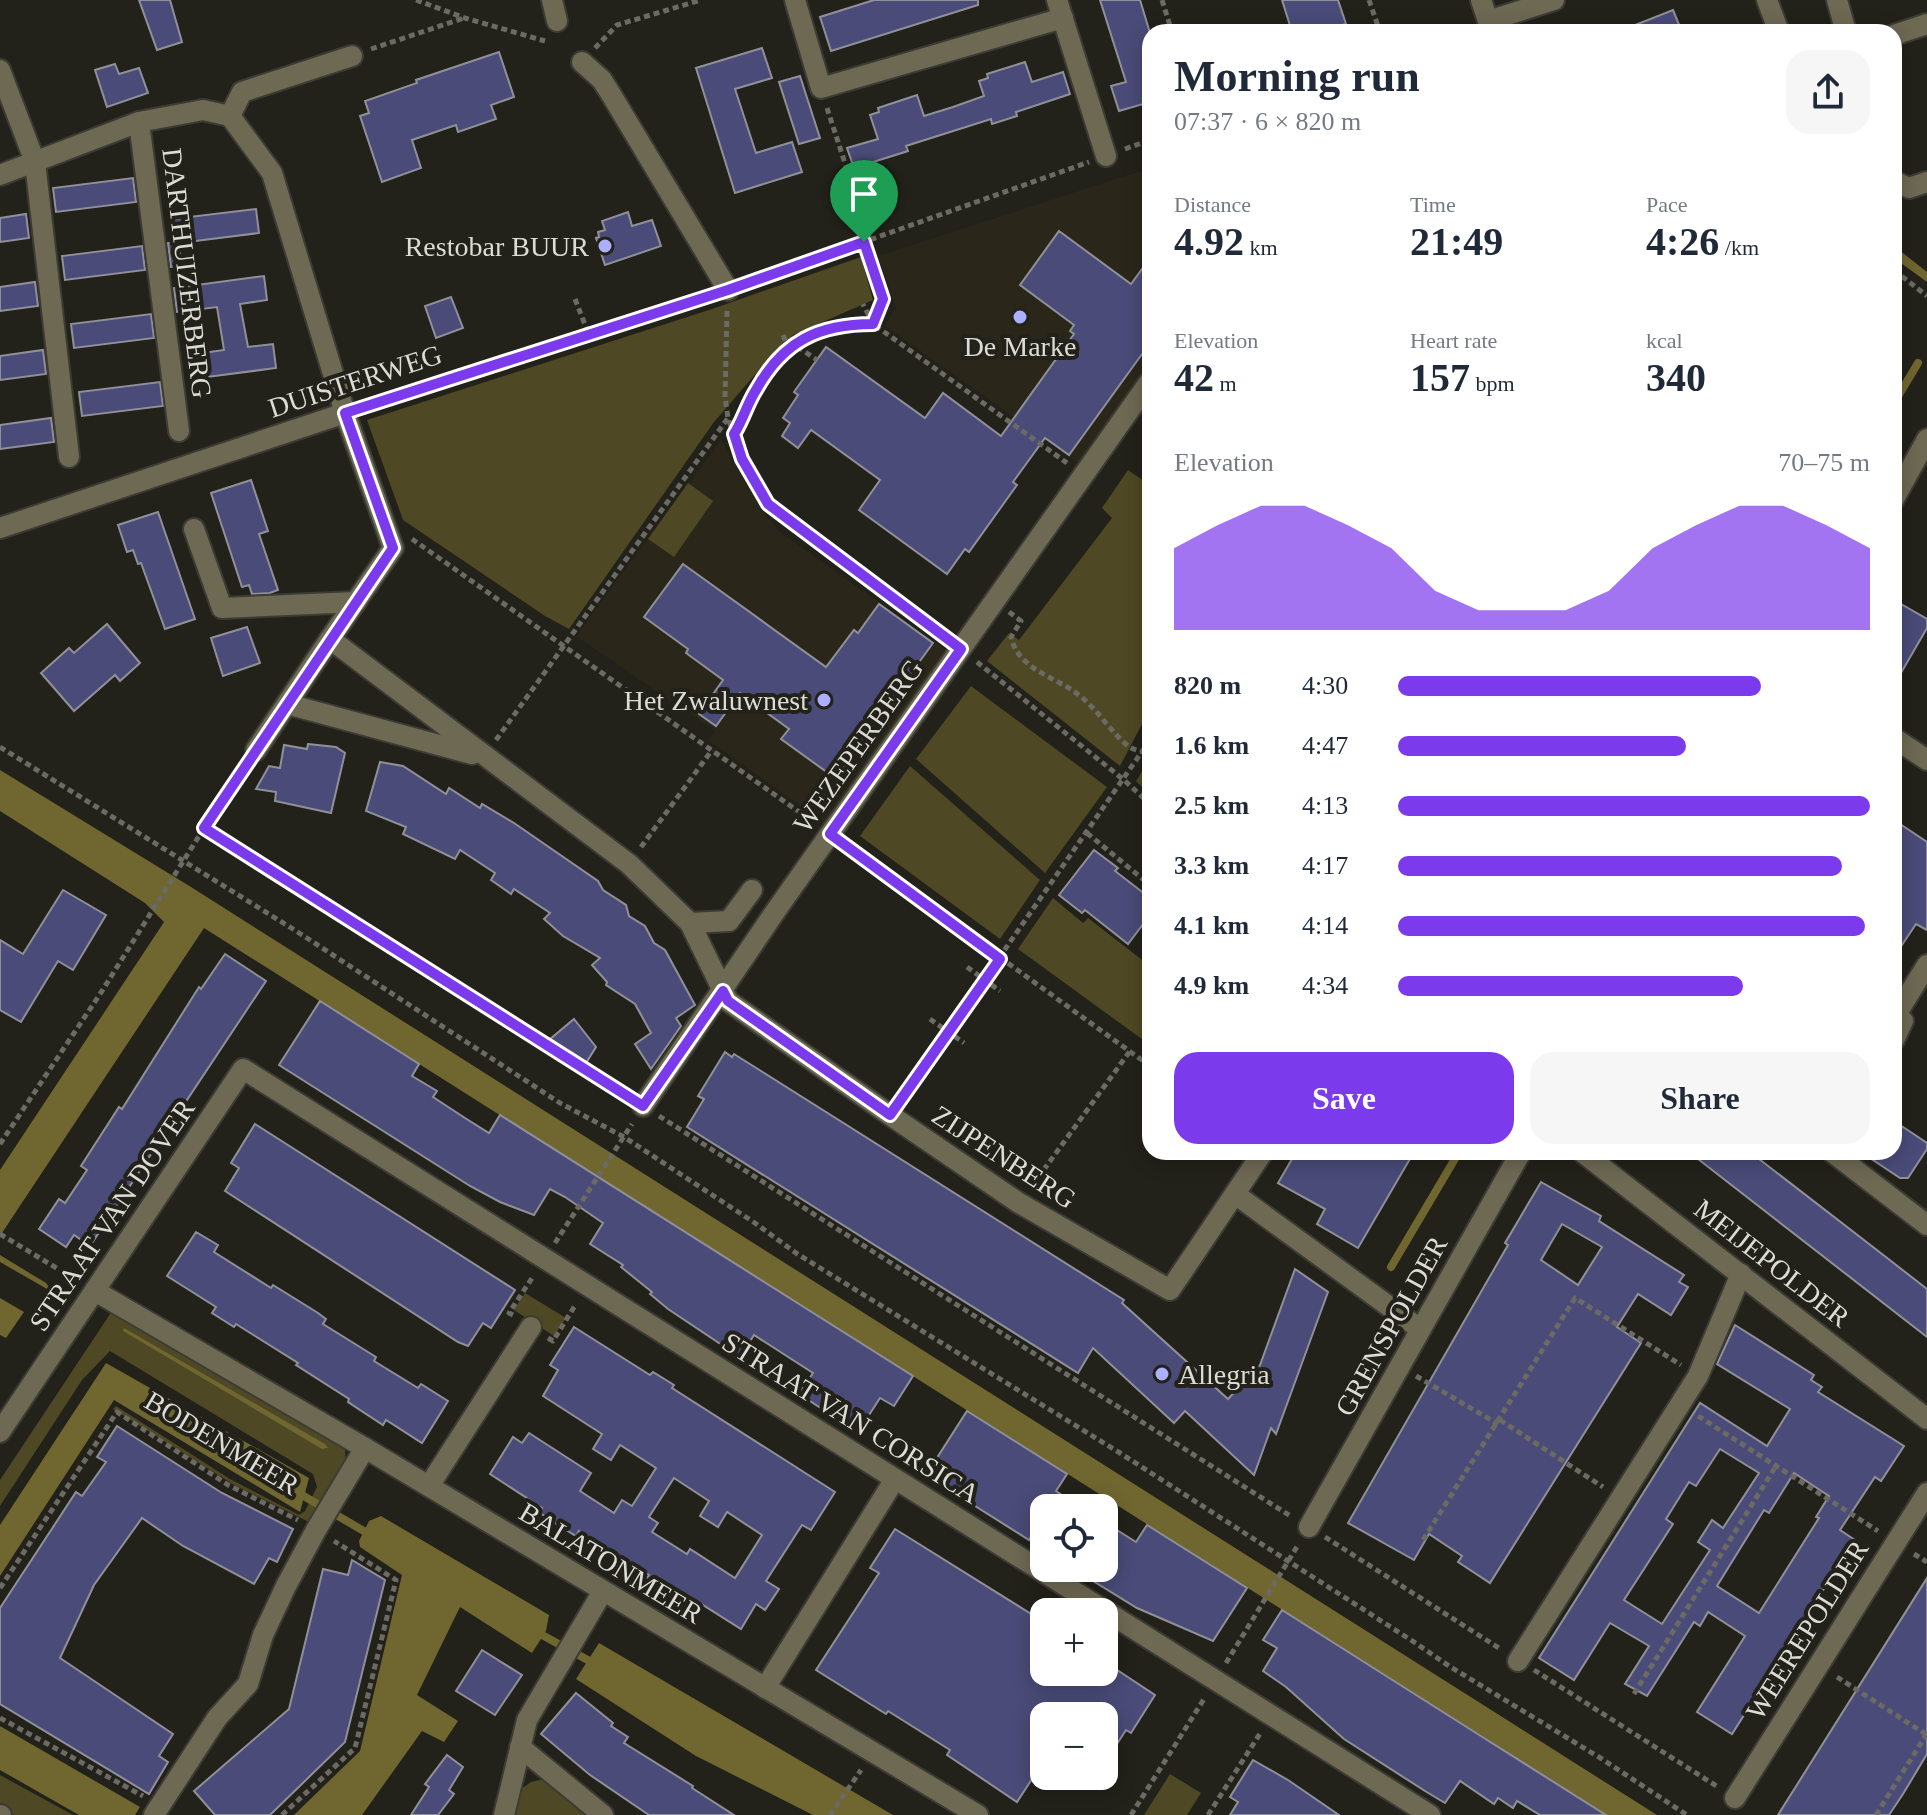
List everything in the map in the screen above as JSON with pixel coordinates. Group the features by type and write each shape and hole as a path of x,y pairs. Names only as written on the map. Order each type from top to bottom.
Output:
{"street":[{"path":"552,0 557,21"},
{"path":"795,0 821,88 1060,9 1106,156"},
{"path":"1481,0 1488,21 1554,0"},
{"path":"1767,0 1776,24"},
{"path":"1837,0 1844,24"},
{"path":"1902,32 1927,24"},
{"path":"256,750 393,548 345,413 272,173 230,116 242,92 352,56"},
{"path":"582,62 602,80 728,290"},
{"path":"0,70 35,162 69,457"},
{"name":"DARTHUIZERBERG","path":"0,175 139,122 203,110 230,116"},
{"name":"DARTHUIZERBERG","path":"139,122 179,431"},
{"path":"1902,185 1909,188 1927,182"},
{"name":"WEZEPERBERG","path":"643,1106 777,909 1142,392"},
{"name":"DUISTERWEG","path":"0,528 345,413"},
{"path":"1902,484 1927,439"},
{"path":"194,529 222,608 356,602"},
{"path":"330,639 629,864 690,923 723,991"},
{"path":"287,704 484,757"},
{"path":"1902,743 1927,760"},
{"path":"690,923 729,921 752,890"},
{"path":"1902,1004 1927,965"},
{"name":"ZIJPENBERG","path":"723,991 728,1001 1019,1203 1170,1290 1258,1160"},
{"name":"STRAAT VAN CORSICA","path":"243,1069 1430,1815"},
{"name":"STRAAT VAN DOVER","path":"0,1432 243,1069"},
{"name":"GRENSPOLDER","path":"1309,1527 1516,1160"},
{"name":"MEIJEPOLDER","path":"1592,1160 1927,1419"},
{"path":"1845,1160 1927,1225"},
{"path":"1235,1194 1420,1329"},
{"path":"1518,1661 1698,1376 1741,1274"},
{"name":"BALATONMEER","path":"95,1291 365,1448 978,1815"},
{"path":"429,1486 531,1327"},
{"name":"BODENMEER","path":"157,1811 217,1718 248,1684 263,1635 318,1526 365,1448"},
{"path":"765,1688 895,1479"},
{"name":"WEEREPOLDER","path":"1735,1798 1927,1493"},
{"path":"504,1815 527,1720 603,1591"},
{"path":"520,1747 603,1815"}],"path":[{"path":"416,0 548,43"},
{"path":"582,62 617,25 701,0"},
{"path":"1162,0 1170,24"},
{"path":"1369,0 1377,24"},
{"path":"352,56 465,18"},
{"path":"821,88 883,299 873,324"},
{"name":"DUISTERWEG","path":"345,413 728,290 1142,143"},
{"path":"1902,276 1927,296"},
{"path":"728,290 725,397 728,418 742,459 768,504 961,649 1142,797"},
{"path":"575,299 589,335"},
{"path":"863,304 873,324 1084,475"},
{"path":"734,434 745,417 755,391 777,358 807,337 843,324 873,324"},
{"path":"783,335 786,342 817,360"},
{"path":"484,757 728,418"},
{"path":"402,531 830,834 1142,1060"},
{"path":"995,601 1021,621 1011,637 1013,648 1022,660 1083,697 1131,749 1142,751"},
{"path":"0,747 332,954 560,1103 624,1137 796,1253 1069,1421 1687,1815"},
{"path":"0,1144 256,750"},
{"path":"629,864 712,750"},
{"path":"890,1115 1142,753"},
{"path":"204,828 1309,1527"},
{"path":"1087,833 1142,878"},
{"path":"967,967 1000,991"},
{"path":"930,1019 964,1043"},
{"path":"1019,1203 1130,1051"},
{"path":"588,1286 553,1341 509,1313 624,1137"},
{"path":"2,1235 95,1291"},
{"path":"1423,1540 1575,1298 1698,1376"},
{"path":"1400,1367 1499,1422 1621,1499"},
{"path":"1680,1405 1927,1562"},
{"name":"BODENMEER","path":"0,1588 117,1412 228,1485 318,1526 396,1580 355,1748 282,1815"},
{"path":"1634,1694 1776,1466"},
{"path":"1131,1815 1288,1562"},
{"path":"1819,1665 1927,1735 1876,1815"},
{"path":"1208,1815 1272,1714"},
{"path":"0,1718 157,1811"},
{"path":"830,1815 864,1766"}],"shaded area":[{"name":"De Marke","path":"1142,171 1142,375 1080,464 885,326 896,308 878,256"},
{"path":"1902,252 1927,272 1927,282 1902,264"},
{"path":"861,257 873,300 793,335 759,370 714,422 569,629 403,520 367,420 712,309"},
{"path":"721,440 763,513 780,532 946,650 823,822 708,740 715,731 576,636"},
{"path":"1128,470 1142,480 1142,724 1120,766 987,661 1009,633 1019,640 1112,518 1102,508"},
{"path":"688,483 713,501 674,557 648,539"},
{"path":"971,686 1107,787 1045,873 916,759"},
{"path":"910,766 1040,880 1000,939 860,836"},
{"path":"0,770 191,887 1657,1815 1607,1815 1118,1506 1118,1494 1099,1494 204,928 0,1236 0,1170 164,922 145,903 0,811"},
{"path":"1142,772 1142,787 1136,781"},
{"path":"1053,898 1083,923 1088,918 1142,960 1142,1039 1018,949"},
{"path":"0,1255 49,1287 47,1289 0,1262"},
{"path":"525,1293 566,1318 554,1336 514,1310"},
{"path":"0,1298 24,1312 6,1338 0,1335"},
{"path":"112,1311 336,1440 345,1450 346,1464 311,1523 234,1485 113,1409 116,1406 230,1479 299,1515 305,1511 317,1487 313,1474 110,1351 82,1380 0,1506 0,1480"},
{"path":"124,1328 328,1448 322,1449 123,1331"},
{"path":"106,1363 309,1478 300,1512 114,1400 0,1576 0,1525"},
{"path":"381,1516 549,1615 546,1631 532,1653 460,1607 417,1695 458,1721 444,1742 422,1731 362,1815 294,1815 360,1751 402,1575 360,1547 359,1541 369,1521"},
{"path":"599,1643 893,1815 813,1815 696,1756 576,1679"},
{"path":"0,1726 140,1807 135,1815 79,1815 0,1770"},
{"path":"1170,1774 1201,1793 1187,1815 1144,1815"},
{"path":"0,1775 73,1815 15,1815 0,1807"},
{"path":"544,1779 589,1815 514,1815 521,1789 531,1782"}],"building":[{"path":"139,0 170,0 182,42 157,50"},
{"path":"874,0 978,0 978,5 831,51 820,17"},
{"path":"1100,0 1140,0 1147,24 1142,24 1142,104 1119,111 1111,86 1126,82"},
{"path":"1282,0 1338,0 1346,24 1290,24"},
{"path":"1673,10 1679,24 1638,24"},
{"path":"762,48 772,78 735,89 756,153 792,142 802,172 735,193 696,68"},
{"path":"499,52 514,97 491,105 496,119 458,132 456,125 412,140 421,168 382,182 360,116 369,113 365,101"},
{"path":"1025,62 1032,82 1063,72 1070,94 1016,112 1017,116 992,124 991,119 906,146 908,151 854,168 847,148 878,139 870,115 879,112 878,108 917,95 924,116 953,107 984,96 979,81 988,78 987,74"},
{"path":"115,64 119,74 139,68 148,93 107,107 95,70"},
{"path":"800,76 820,138 799,144 779,82"},
{"path":"133,178 136,202 56,212 53,188"},
{"path":"256,209 259,233 179,243 181,266 171,267 168,243 175,242 172,219"},
{"path":"628,212 632,226 652,220 661,246 605,265 596,238 599,237 598,232 605,230 602,221"},
{"path":"26,214 29,238 0,242 0,218"},
{"path":"1059,231 1131,284 1142,269 1142,354 1069,455 1045,438 1013,482 1017,485 969,552 965,549 947,574 859,510 880,480 811,430 798,448 782,436 790,423 783,418 798,395 794,392 826,347 925,418 943,393 1001,436 1074,334 1070,331 1074,325 1020,285"},
{"path":"142,246 145,270 65,280 62,256"},
{"path":"264,276 267,300 240,304 248,347 273,344 276,368 192,379 189,355 224,350 217,307 177,312 174,288"},
{"path":"35,282 38,306 0,311 0,287"},
{"path":"451,297 463,328 436,338 425,306"},
{"path":"151,314 154,338 74,348 71,324"},
{"path":"43,350 46,374 0,380 0,356"},
{"path":"160,382 163,406 82,416 79,392"},
{"path":"51,418 54,442 0,449 0,425"},
{"path":"251,480 268,531 259,534 278,590 270,593 252,594 249,585 242,587 211,493"},
{"path":"158,512 195,619 165,629 141,563 138,564 133,550 127,552 118,525"},
{"path":"683,564 826,667 854,630 858,633 879,604 933,643 835,778 781,739 789,729 740,693 716,726 699,714 723,680 686,653 688,649 644,617"},
{"path":"1902,605 1927,619 1927,628 1902,671"},
{"path":"107,624 140,663 120,681 115,675 74,711 41,673 69,648 74,653"},
{"path":"247,627 260,663 223,676 211,638"},
{"path":"308,744 336,747 345,753 331,813 275,801 276,792 256,789 269,766 280,768 284,745 307,749"},
{"path":"380,762 403,766 446,794 449,788 480,808 482,804 514,823 598,881 603,890 626,905 629,916 645,926 654,943 665,950 695,1005 676,1018 681,1026 651,1069 635,1044 651,1033 635,1004 606,985 607,982 592,965 600,958 563,936 544,919 550,913 514,889 511,894 491,880 495,873 460,850 455,859 403,834 406,827 366,811"},
{"path":"1902,825 1927,842 1927,930 1916,924 1902,945"},
{"path":"1094,850 1142,892 1142,926 1128,944 1085,910 1082,913 1059,895"},
{"path":"63,890 106,915 73,970 58,961 21,1022 0,1010 0,940 23,954"},
{"path":"225,954 266,981 90,1246 74,1235 66,1247 39,1229 59,1199 65,1203 87,1170 81,1166 119,1107 122,1109 199,987 201,989"},
{"path":"320,1001 419,1064 412,1076 437,1091 433,1097 465,1118 489,1133 500,1115 913,1376 894,1406 880,1398 858,1432 799,1394 813,1373 754,1335 740,1357 668,1309 621,1267 623,1265 590,1244 603,1223 565,1197 550,1189 534,1215 500,1202 279,1065"},
{"path":"574,1019 596,1047 586,1063 549,1040"},
{"path":"725,1052 732,1057 734,1054 1124,1300 1122,1303 1228,1399 1260,1365 1295,1269 1328,1292 1276,1434 1271,1428 1254,1475 1185,1411 1174,1423 1093,1348 1078,1373 687,1127 704,1099 698,1096"},
{"path":"255,1124 515,1290 491,1328 483,1323 468,1346 458,1342 225,1191 239,1168 231,1163"},
{"path":"1902,1126 1927,1143 1927,1149 1908,1178 1900,1178 1873,1160 1902,1160"},
{"path":"1291,1160 1409,1160 1358,1248 1317,1224 1325,1209 1278,1183"},
{"path":"1699,1160 1760,1160 1873,1247 1927,1289 1927,1337"},
{"path":"1541,1182 1601,1216 1599,1221 1684,1275 1679,1282 1688,1287 1671,1315 1638,1294 1617,1327 1641,1343 1490,1583 1458,1562 1462,1556 1429,1534 1414,1560 1348,1523 1508,1245 1505,1243","holes":["1562,1224 1602,1247 1578,1285 1541,1260"]},
{"path":"196,1232 218,1245 214,1252 318,1313 326,1319 323,1324 376,1357 374,1361 418,1388 421,1384 448,1401 422,1443 386,1420 383,1425 296,1365 298,1363 236,1324 234,1327 212,1313 216,1307 167,1276"},
{"path":"1735,1325 1814,1375 1811,1380 1822,1387 1818,1392 1904,1446 1881,1481 1875,1477 1840,1530 1855,1540 1732,1734 1697,1712 1745,1636 1708,1612 1700,1626 1694,1622 1647,1696 1625,1684 1649,1646 1610,1623 1574,1680 1539,1658 1700,1403 1767,1446 1790,1409 1717,1364","holes":["1720,1449 1759,1473 1723,1528 1712,1520 1698,1542 1710,1550 1662,1624 1624,1600 1673,1524 1666,1519 1689,1482 1696,1486","1794,1473 1829,1496 1816,1517 1819,1518 1759,1613 1717,1586 1764,1510 1769,1513"]},
{"path":"574,1327 650,1375 653,1372 674,1385 672,1388 835,1492 811,1530 802,1525 766,1581 779,1589 765,1610 756,1604 741,1629 687,1595 682,1603 646,1580 649,1575 579,1531 576,1536 558,1525 540,1513 542,1508 490,1474 513,1437 522,1443 529,1433 591,1473 580,1491 614,1513 622,1500 632,1506 656,1468 620,1445 611,1460 593,1449 602,1434 543,1396 558,1370 550,1365","holes":["674,1478 709,1501 700,1516 718,1527 727,1512 762,1535 735,1578 690,1549 687,1554 652,1532 658,1523 649,1517"]},
{"path":"967,1411 1067,1474 1056,1491 1060,1494 1030,1494 1029,1540 926,1475"},
{"path":"117,1426 222,1493 293,1529 277,1562 269,1558 254,1584 183,1546 142,1518 94,1585 60,1658 173,1734 159,1756 168,1762 149,1794 0,1704 0,1608 76,1492 82,1496 106,1462 97,1457"},
{"path":"1147,1525 1247,1588 1213,1641 1137,1608 1095,1582 1118,1582 1118,1531 1136,1542"},
{"path":"895,1529 1030,1613 1030,1686 1118,1686 1118,1671 1155,1695 1131,1733 1126,1730 1118,1742 1118,1702 1030,1702 1030,1782 1017,1802 947,1755 950,1750 816,1670 879,1573 870,1568"},
{"path":"352,1560 385,1580 345,1742 270,1815 215,1815 194,1791 289,1709 323,1569 348,1575"},
{"path":"1927,1578 1927,1754 1903,1794 1889,1815 1778,1815"},
{"path":"1282,1610 1606,1815 1540,1815 1517,1801 1513,1808 1498,1798 1494,1804 1460,1781 1445,1803 1425,1791 1344,1739 1286,1687 1263,1671 1277,1648 1263,1640"},
{"path":"482,1650 522,1675 495,1715 456,1691"},
{"path":"576,1693 613,1723 611,1726 628,1737 624,1743 734,1815 649,1815 590,1775 541,1734"},
{"path":"447,1755 463,1767 449,1790 454,1794 438,1815 411,1815 429,1787 425,1784"},
{"path":"1253,1760 1339,1815 1230,1815 1238,1802 1230,1797"}],"waterway":[{"path":"1902,390 1918,363"},
{"path":"1391,1267 1454,1160"},
{"path":"295,1491 369,1534"},
{"path":"533,1630 595,1664"}],"place":[{"name":"Restobar BUUR","path":"605,246"},
{"name":"De Marke","path":"1020,317"},
{"name":"Het Zwaluwnest","path":"824,700"},
{"name":"Allegria","path":"1162,1374"}],"route":[{"path":"864,242 883,299 873,324 843,324 807,337 777,358 755,391 745,417 734,434 742,459 768,504 961,649 830,834 1000,959 890,1115 728,1001 723,991 643,1106 204,828 393,548 345,413 728,290 864,242"}]}
